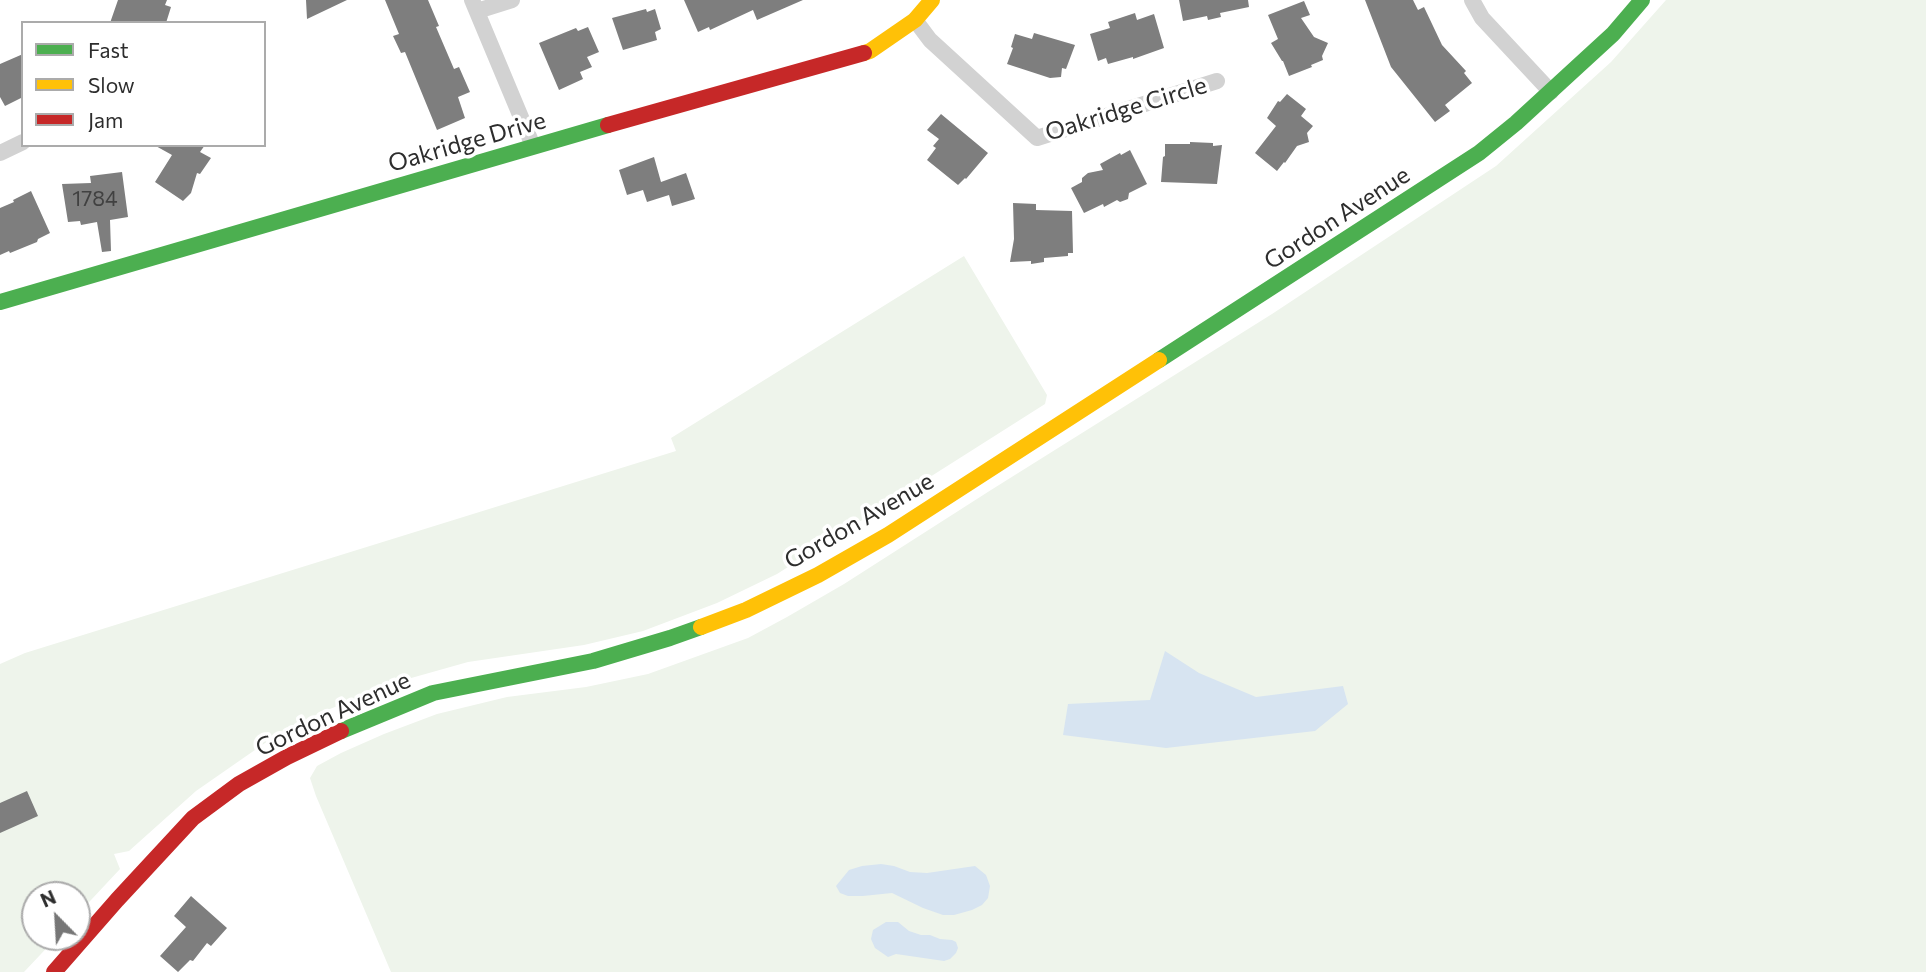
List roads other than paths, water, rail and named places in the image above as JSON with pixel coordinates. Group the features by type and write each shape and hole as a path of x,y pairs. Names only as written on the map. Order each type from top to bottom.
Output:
{"main road":[{"name":"Oakridge Drive","path":"0,302 533,146 870,51 915,20 932,0"},
{"name":"Gordon Avenue","path":"54,972 193,818 239,783 359,722 433,693 593,661 670,638 746,610 818,575 888,535 1479,153 1551,92 1613,34 1642,0"}],"street":[{"path":"512,0 474,6 533,146"},
{"path":"1472,0 1482,19 1551,92"},
{"name":"Oakridge Circle","path":"915,20 930,40 1037,138 1217,81"},
{"path":"0,153 21,143"}],"water":[{"path":"1165,651 1199,673 1256,697 1343,686 1348,704 1315,731 1166,748 1063,735 1068,704 1150,700"},
{"path":"881,864 910,872 927,873 975,866 986,875 990,886 988,898 972,910 943,915 892,893 848,896 840,893 836,886 849,870"},
{"path":"886,922 898,922 909,931 921,935 952,940 958,948 956,953 944,961 896,954 888,957 875,948 871,939 873,930"}]}
